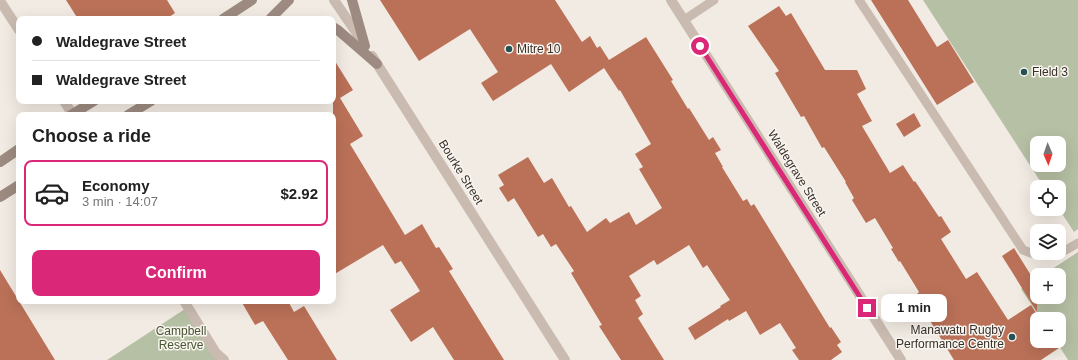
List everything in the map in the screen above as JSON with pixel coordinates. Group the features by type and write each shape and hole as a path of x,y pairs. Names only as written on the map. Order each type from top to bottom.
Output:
{"main road":[{"path":"228,16 252,0"},
{"path":"273,16 286,5 289,0"},
{"path":"352,0 365,46"},
{"path":"336,29 377,64"},
{"path":"77,112 89,104"},
{"path":"133,112 146,104"},
{"path":"0,162 16,151"},
{"path":"0,197 16,187"}],"street":[{"name":"Bourke Street","path":"334,0 377,64 565,360"},
{"name":"Waldegrave Street","path":"671,0 900,360"},
{"path":"0,1 16,25"},
{"path":"186,304 216,353 224,360"}],"lane":[{"path":"684,20 714,0"},
{"path":"859,0 1023,250 1034,255 1049,257 1065,251 1078,243"}],"green space":[{"name":"Field 3","path":"923,0 1078,0 1078,229 1074,232 1064,216 1066,216 1066,180 1039,180 1034,172 1066,172 1066,136 1030,136 1030,165"},
{"path":"1078,252 1078,360 1068,360 1060,348 1066,348 1066,312 1036,312 1031,304 1066,304 1066,268 1054,268"},
{"path":"1030,283 1030,302 1021,289"},
{"name":"Campbell Reserve","path":"188,307 224,360 107,360"}],"building":[{"path":"66,0 167,0 175,13 170,16 76,16"},
{"path":"380,0 555,0 582,42 590,36 597,48 600,46 609,60 646,37 673,80 671,81 688,109 689,108 709,140 713,137 721,150 715,153 743,201 747,199 751,206 754,204 830,328 831,327 841,342 837,345 842,352 831,360 799,360 792,350 796,348 780,323 760,335 746,311 729,321 728,319 695,340 688,328 730,300 707,265 703,268 689,245 657,265 654,260 629,276 641,296 635,300 643,314 638,318 664,360 621,360 599,326 602,325 571,273 574,271 556,244 551,247 543,234 538,237 514,198 508,202 499,188 504,185 498,175 528,157 544,183 552,178 569,207 571,206 587,232 606,218 610,223 629,212 636,225 662,208 639,169 643,167 635,154 651,144 620,90 619,91 604,68 569,92 551,64 493,101 481,83 498,72 470,29 419,61"},
{"path":"871,0 908,0 937,47 948,40 974,82 937,105"},
{"path":"779,6 786,16 791,13 825,70 857,70 866,89 857,94 872,121 862,126 890,173 903,165 939,217 941,216 951,232 941,239 966,279 977,272 1008,320 1031,305 1036,312 1030,312 1030,348 1059,348 1041,360 954,360 924,311 926,310 917,294 919,292 891,249 893,248 875,218 866,223 852,200 854,198 846,182 824,147 822,148 804,116 801,117 775,73 779,71 748,26"},
{"path":"336,63 353,90 340,98 363,136 350,144 405,235 422,224 436,248 439,247 453,269 449,271 504,360 454,360 433,327 411,342 390,310 420,291 401,261 395,264 383,245 336,273 336,112 333,112 333,104 336,104"},
{"path":"914,113 921,126 904,137 896,124"},
{"path":"1014,248 1030,274 1030,301 1002,256"},
{"path":"0,270 16,296 16,304 21,304 55,360 0,360"},
{"path":"243,304 290,304 294,312 304,306 337,360 288,360 263,321 255,325"},
{"path":"1032,304 1037,304 1037,312"}],"place":[{"name":"Mitre 10","path":"509,49"},
{"name":"Field 3","path":"1024,72"},
{"name":"Manawatu Rugby Performance Centre","path":"1012,337"}],"route":[{"path":"700,46 867,308"}]}
